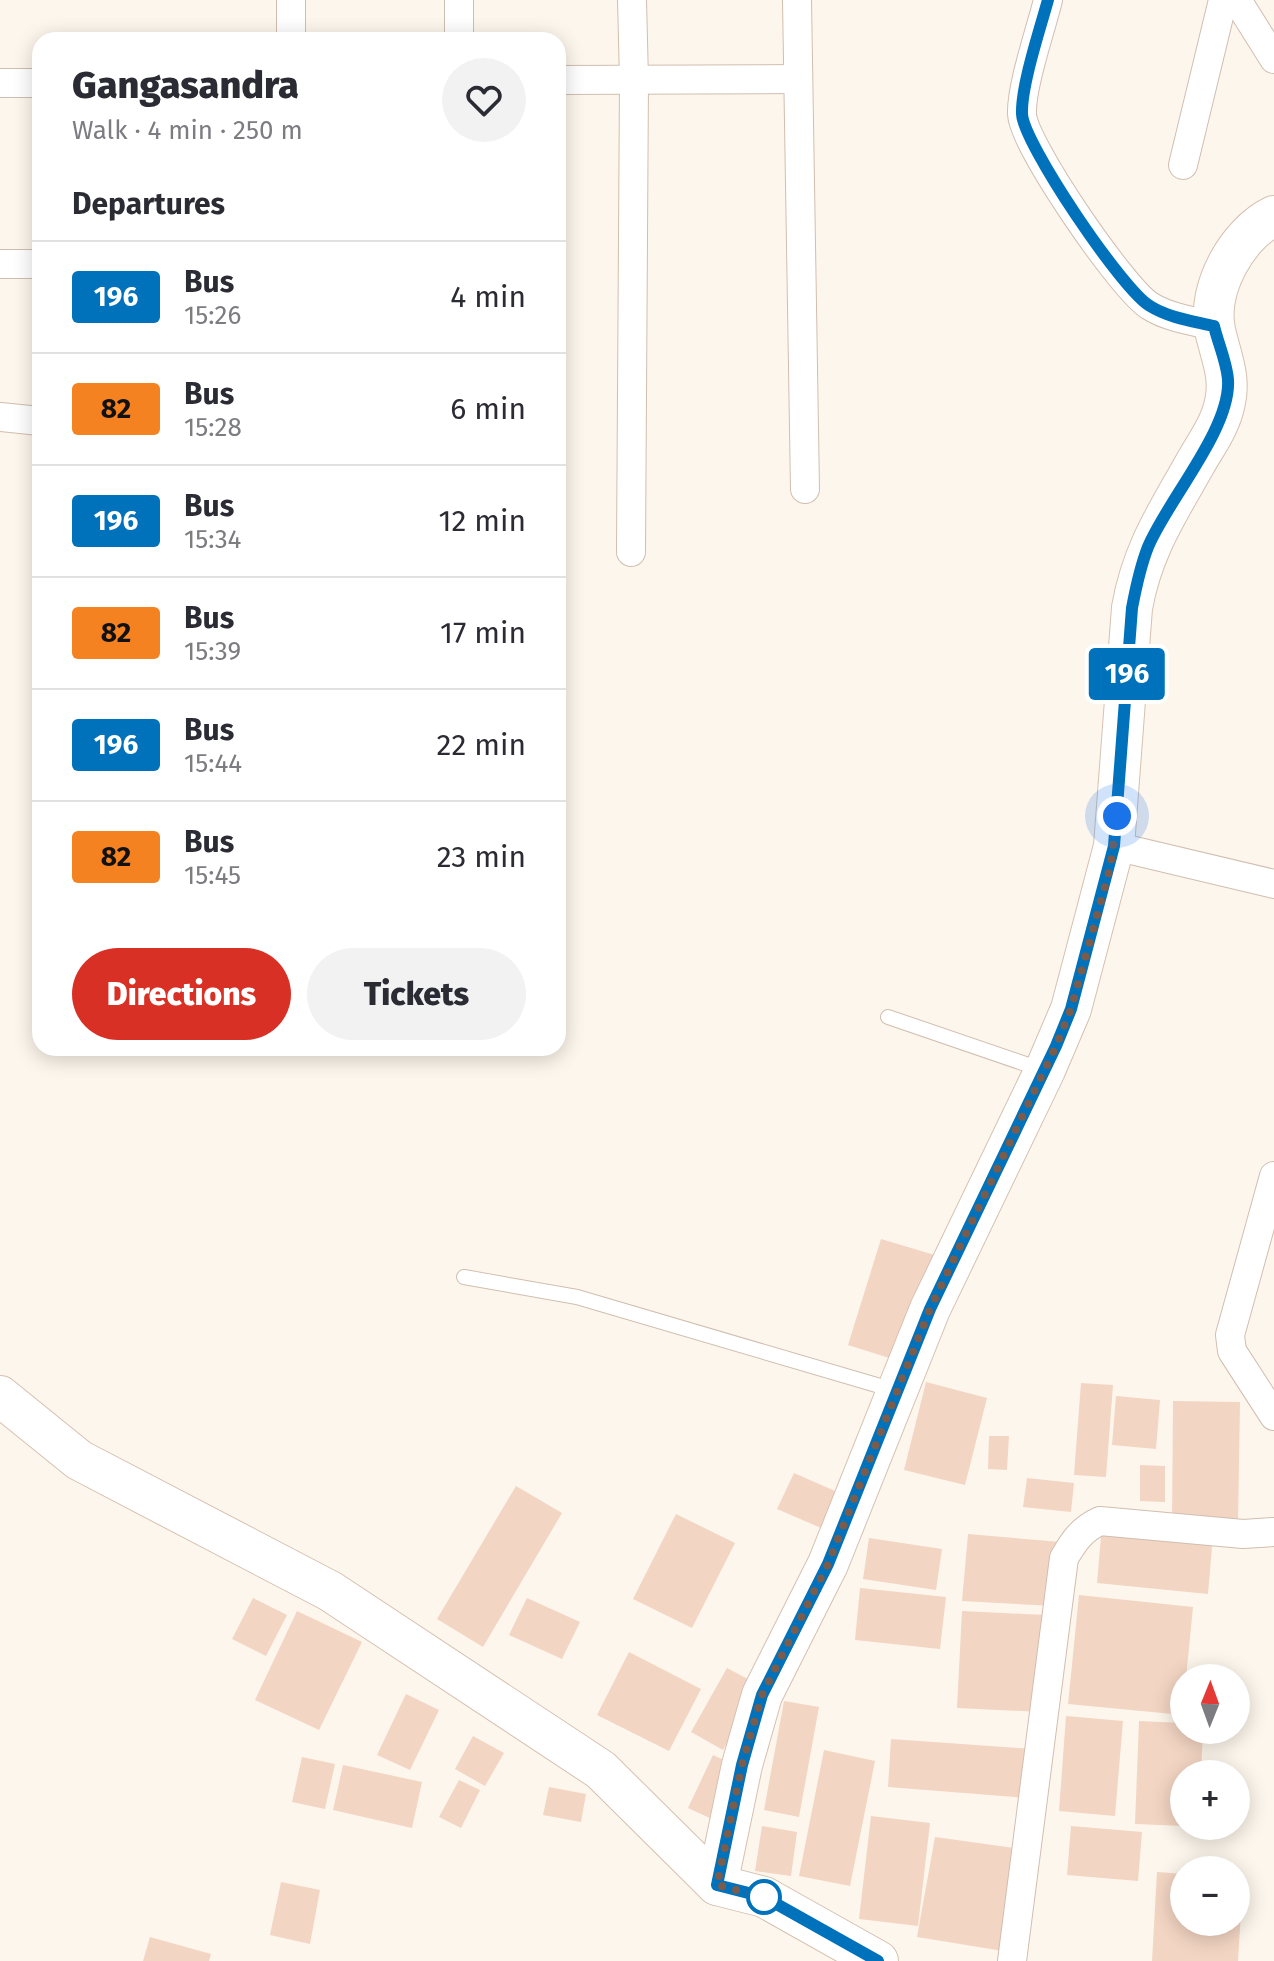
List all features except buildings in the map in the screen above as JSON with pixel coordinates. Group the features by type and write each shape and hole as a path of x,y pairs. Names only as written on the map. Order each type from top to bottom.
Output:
{"street":[{"path":"291,0 291,32"},
{"path":"459,0 459,32"},
{"path":"631,552 632,0"},
{"path":"797,0 805,489"},
{"path":"1048,0 1022,111 1027,133 1077,215 1134,294 1149,306 1169,315 1214,326"},
{"path":"1183,165 1223,0"},
{"path":"1237,0 1274,59"},
{"path":"566,80 798,79"},
{"path":"0,83 32,83"},
{"path":"717,1885 742,1765 762,1695 828,1564 930,1309 1045,1070 1071,1009 1114,846 1132,608 1137,578 1149,546 1218,425 1225,403 1228,380 1214,326 1216,293 1226,265 1238,248 1274,216"},
{"path":"0,264 32,264"},
{"path":"0,417 32,420"},
{"path":"1114,846 1274,884"},
{"path":"1274,1176 1230,1335 1232,1351 1274,1416"},
{"path":"0,1396 79,1460 330,1591 601,1770 717,1885 764,1897 878,1961"},
{"path":"1012,1961 1064,1558 1072,1543 1080,1533 1100,1521 1243,1534 1274,1532"}],"lane":[{"path":"888,1017 1045,1070"},
{"path":"464,1277 616,1307 897,1391"}],"bus line":[{"name":"196","path":"878,1961 764,1897 717,1885 742,1765 762,1695 828,1564 930,1309 1071,1009 1114,846 1132,608 1137,578 1149,546 1218,425 1228,380 1214,326 1169,315 1149,306 1134,294 1077,215 1027,133 1022,111 1048,0"}],"route":[{"path":"764,1897 717,1885 742,1765 762,1695 828,1564 930,1309 1071,1009 1110,868 1117,816"}]}
